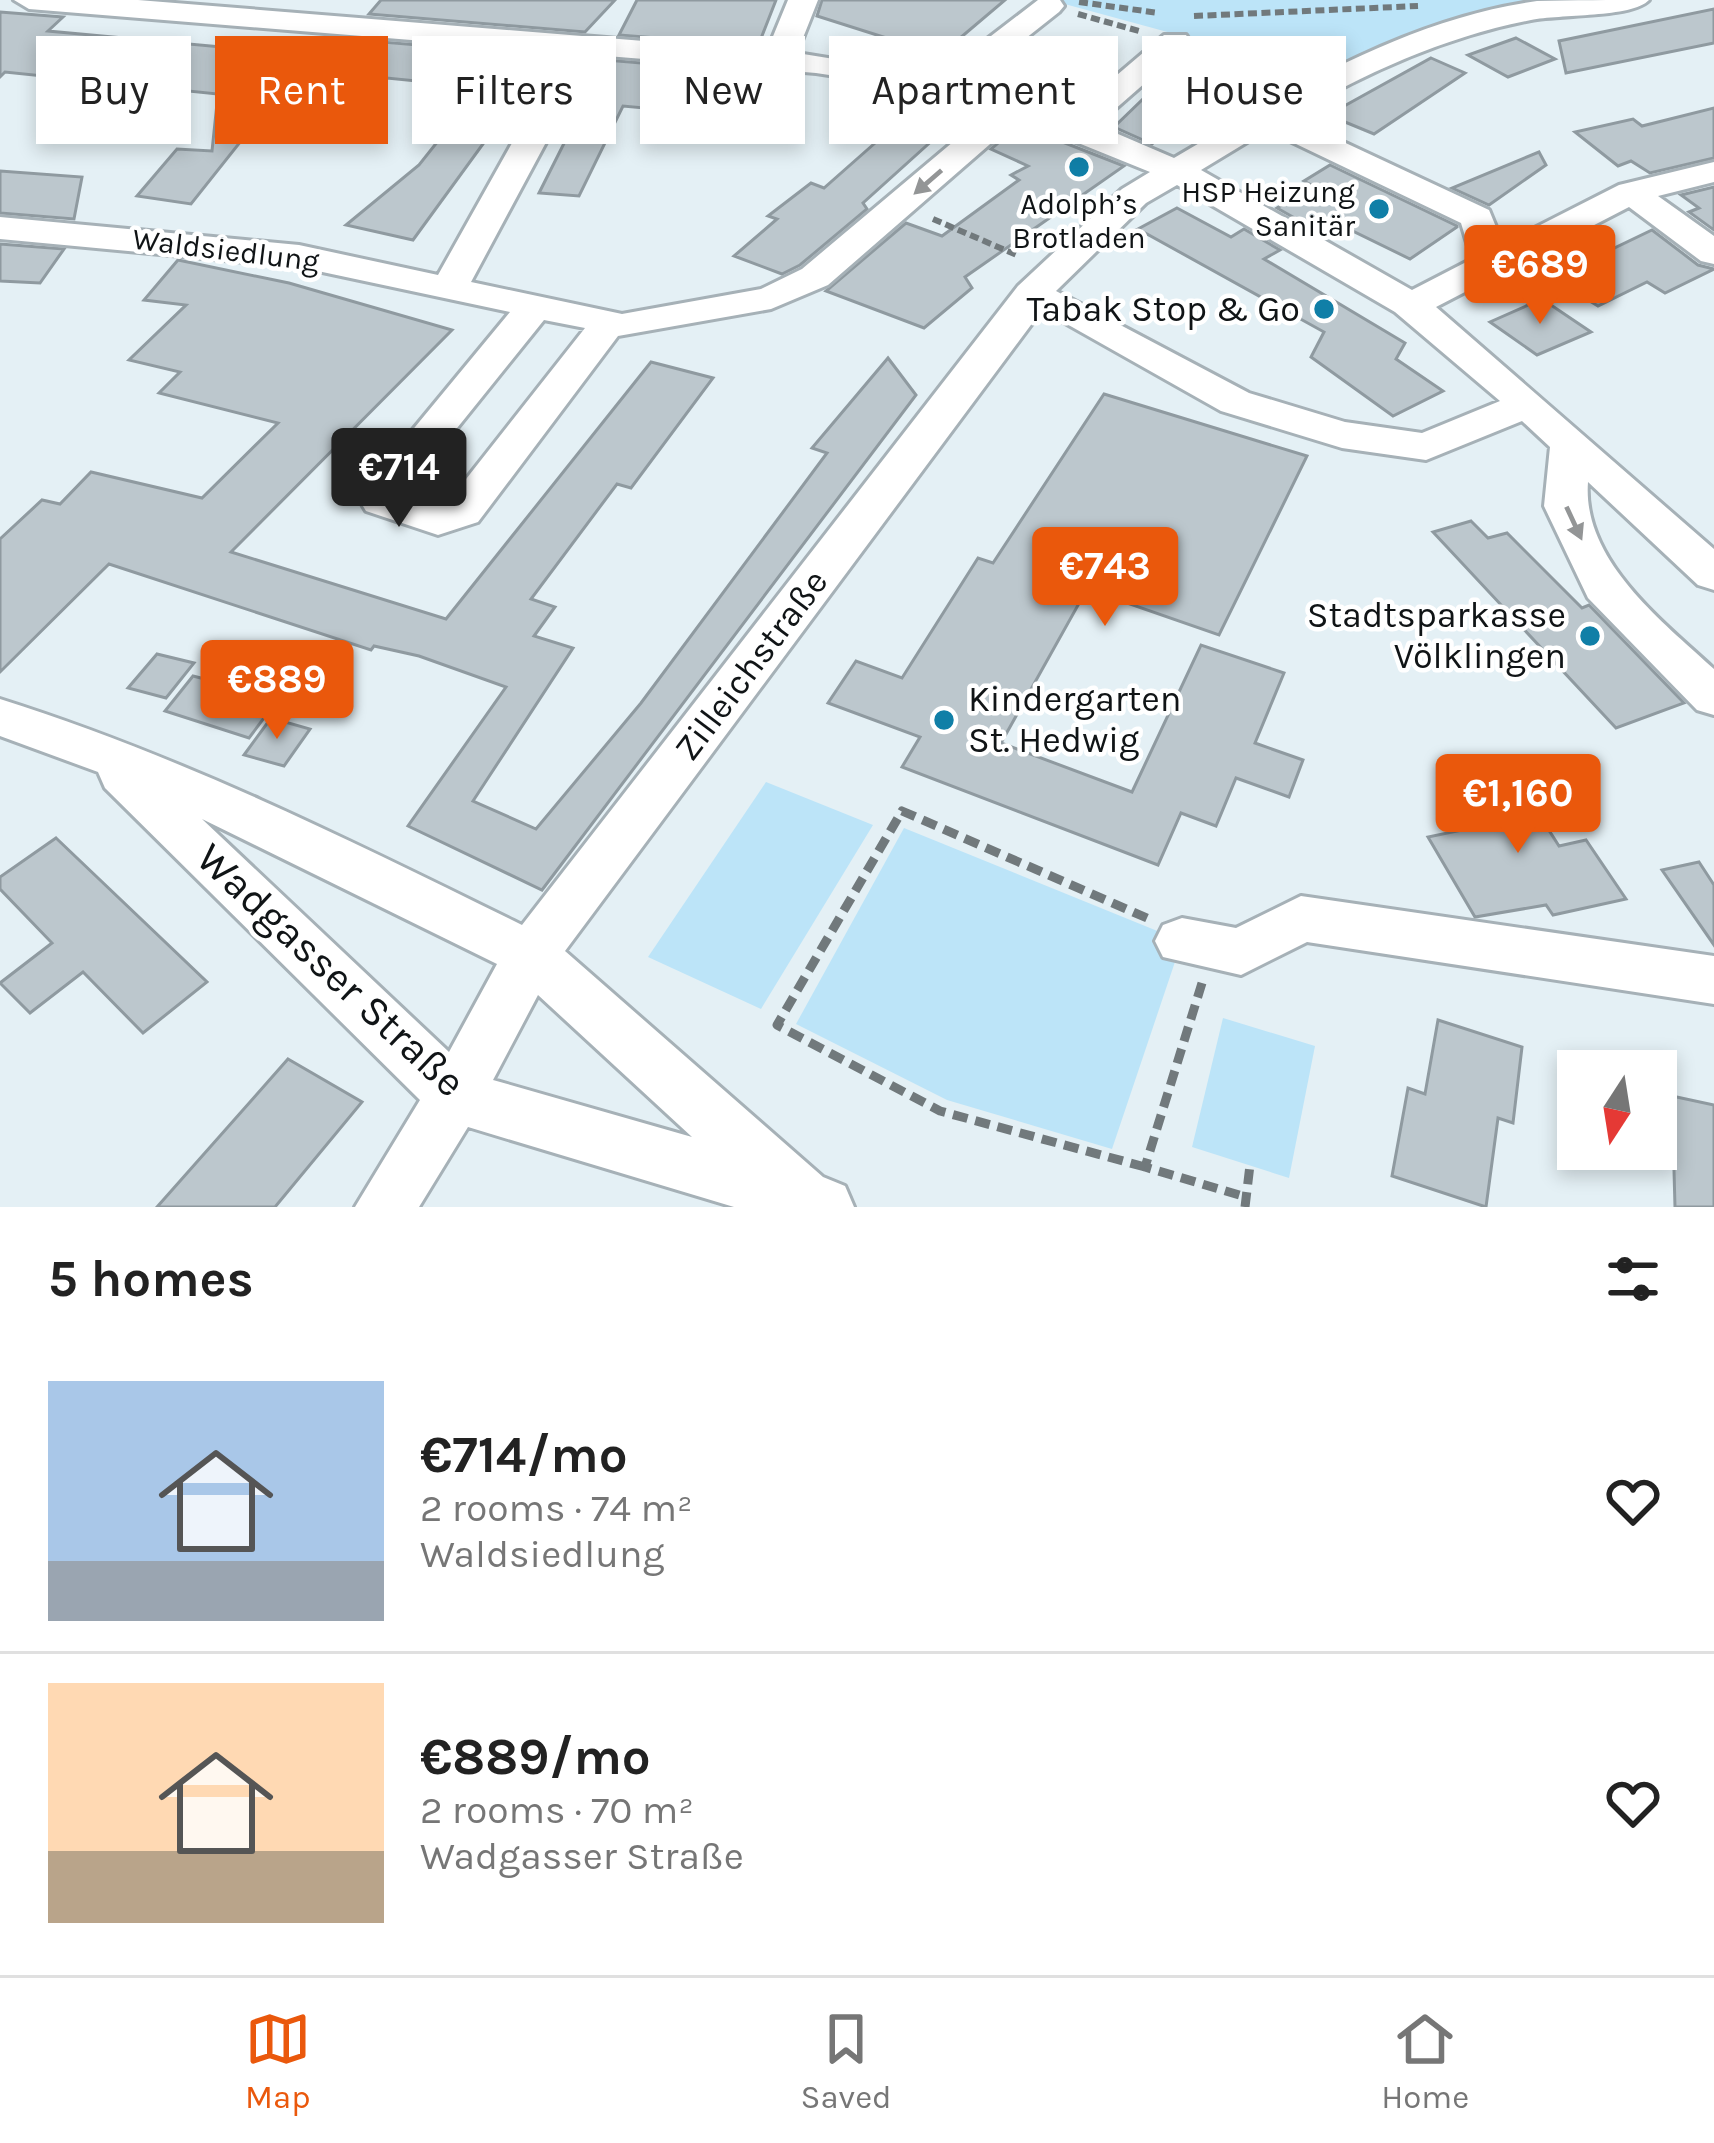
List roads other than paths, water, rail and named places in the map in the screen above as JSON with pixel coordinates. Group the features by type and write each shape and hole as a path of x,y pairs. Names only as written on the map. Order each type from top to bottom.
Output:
{"street":[{"path":"29,0 640,49"},
{"path":"789,36 803,0"},
{"name":"Zilleichstraße","path":"1346,74 1474,25 1534,10 1634,0"},
{"path":"1013,36 1057,3"},
{"path":"1118,91 1142,70"},
{"path":"449,287 528,144"},
{"name":"Waldsiedlung","path":"0,227 253,250 449,287 608,326 720,308 792,290 835,263 972,144"},
{"path":"1111,144 1178,174 1411,305 1528,404 1714,574"},
{"name":"Zilleichstraße","path":"386,1207 455,1096 531,955 1042,282 1134,196 1227,144"},
{"path":"1323,144 1477,218 1490,260"},
{"path":"1411,305 1490,260 1631,192 1714,172"},
{"path":"1631,192 1714,253"},
{"path":"1042,282 1067,307 1235,402 1342,435 1426,447 1528,404"},
{"path":"534,308 384,490 381,501 438,520 464,512 608,326"},
{"path":"1570,443 1564,506 1610,598 1714,698"},
{"name":"Wadgasser Straße","path":"0,717 98,751 324,851 531,955 813,1202"},
{"name":"Wadgasser Straße","path":"98,751 455,1096 813,1202"},
{"path":"1198,944 1241,952 1301,919 1714,980"}],"place":[{"name":"Adolph’s Brotladen","path":"1079,167"},
{"name":"HSP Heizung Sanitär","path":"1379,209"},
{"name":"Tabak Stop & Go","path":"1324,309"},
{"name":"Stadtsparkasse Völklingen","path":"1590,636"},
{"name":"Kindergarten St. Hedwig","path":"944,720"}]}
